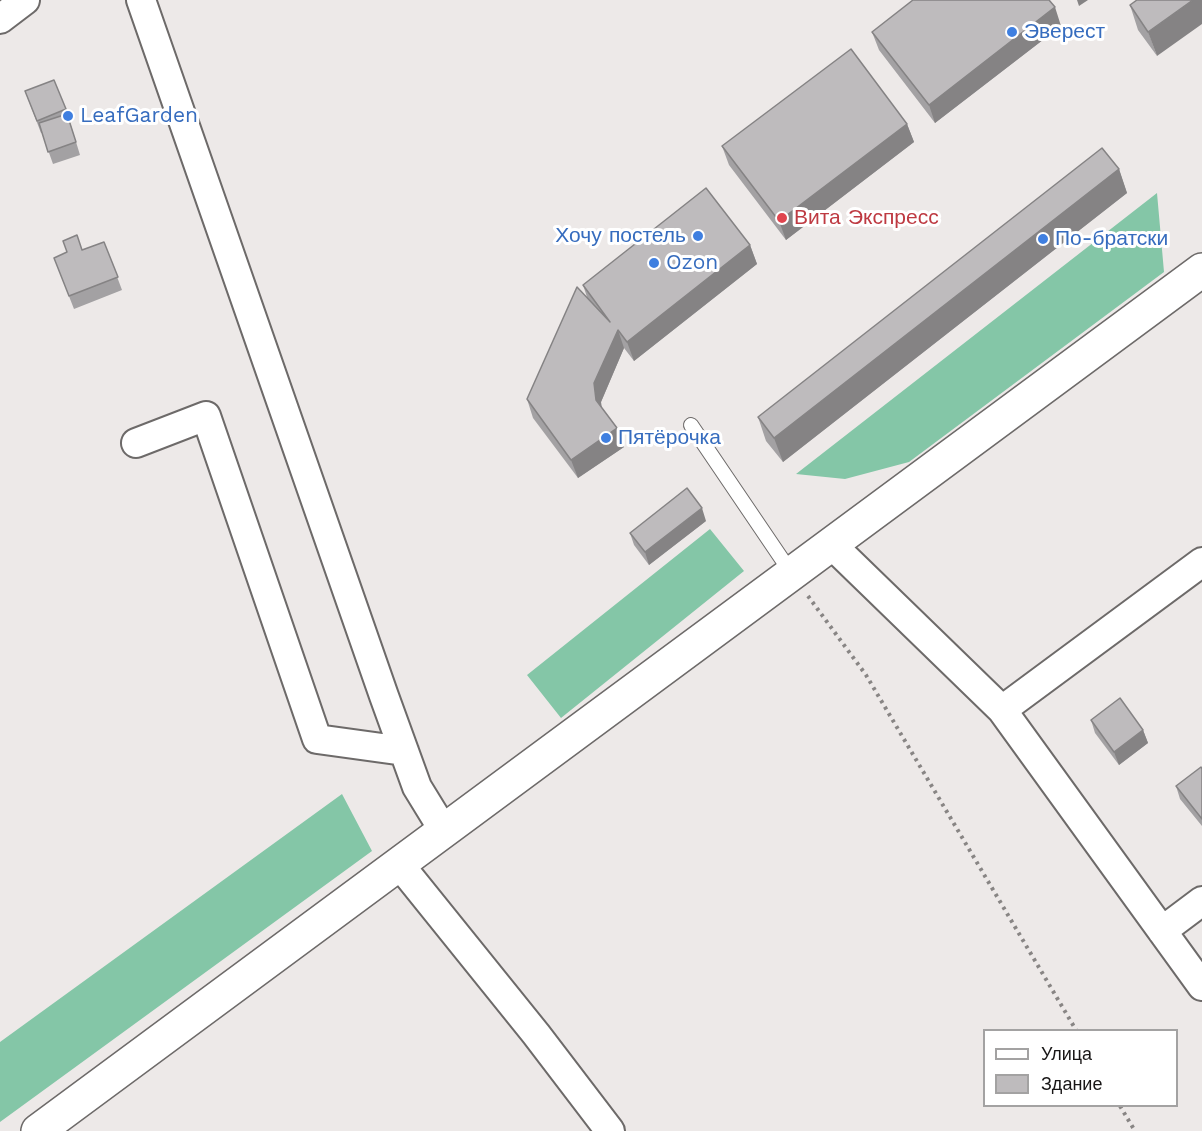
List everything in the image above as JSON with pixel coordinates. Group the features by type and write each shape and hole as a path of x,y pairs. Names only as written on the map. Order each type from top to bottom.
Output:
{"street":[{"path":"0,19 25,0"},
{"path":"141,0 417,788 444,831"},
{"path":"38,1131 1202,270"},
{"path":"136,443 206,416 317,739 404,751"},
{"path":"831,544 1002,710 1202,986"},
{"path":"1002,710 1202,562"},
{"path":"399,864 536,1034 610,1131"},
{"path":"1162,931 1202,902"}],"lane":[{"path":"691,425 792,574"}],"path":[{"path":"792,574 866,675 1075,1029"},
{"path":"1121,1107 1135,1131"}],"green space":[{"path":"1157,193 1164,272 909,462 845,479 796,474"},
{"path":"710,529 744,571 561,718 527,675"},
{"path":"342,794 372,851 0,1122 0,1042"}],"building":[{"path":"913,0 1049,0 1055,7 929,105 872,32"},
{"path":"1137,0 1193,0 1148,32 1130,5"},
{"path":"851,49 907,124 779,221 722,146"},
{"path":"54,80 66,109 37,121 25,91"},
{"path":"67,114 76,142 48,152 39,123"},
{"path":"1102,148 1119,169 774,438 758,417"},
{"path":"706,188 750,245 627,342 618,330 594,383 596,400 617,428 571,460 527,399 577,287 610,322 583,285"},
{"path":"77,235 82,250 104,242 118,277 69,296 54,258 67,252 63,241"},
{"path":"687,488 702,508 645,552 630,533"},
{"path":"1120,698 1143,730 1114,752 1091,720"},
{"path":"1201,767 1202,769 1202,819 1176,786"}],"place":[{"name":"Эверест","path":"1012,32"},
{"name":"LeafGarden","path":"68,116"},
{"name":"Вита Экспресс","path":"782,218"},
{"name":"Хочу постель","path":"698,236"},
{"name":"По-братски","path":"1043,239"},
{"name":"Ozon","path":"654,263"},
{"name":"Пятёрочка","path":"606,438"}]}
